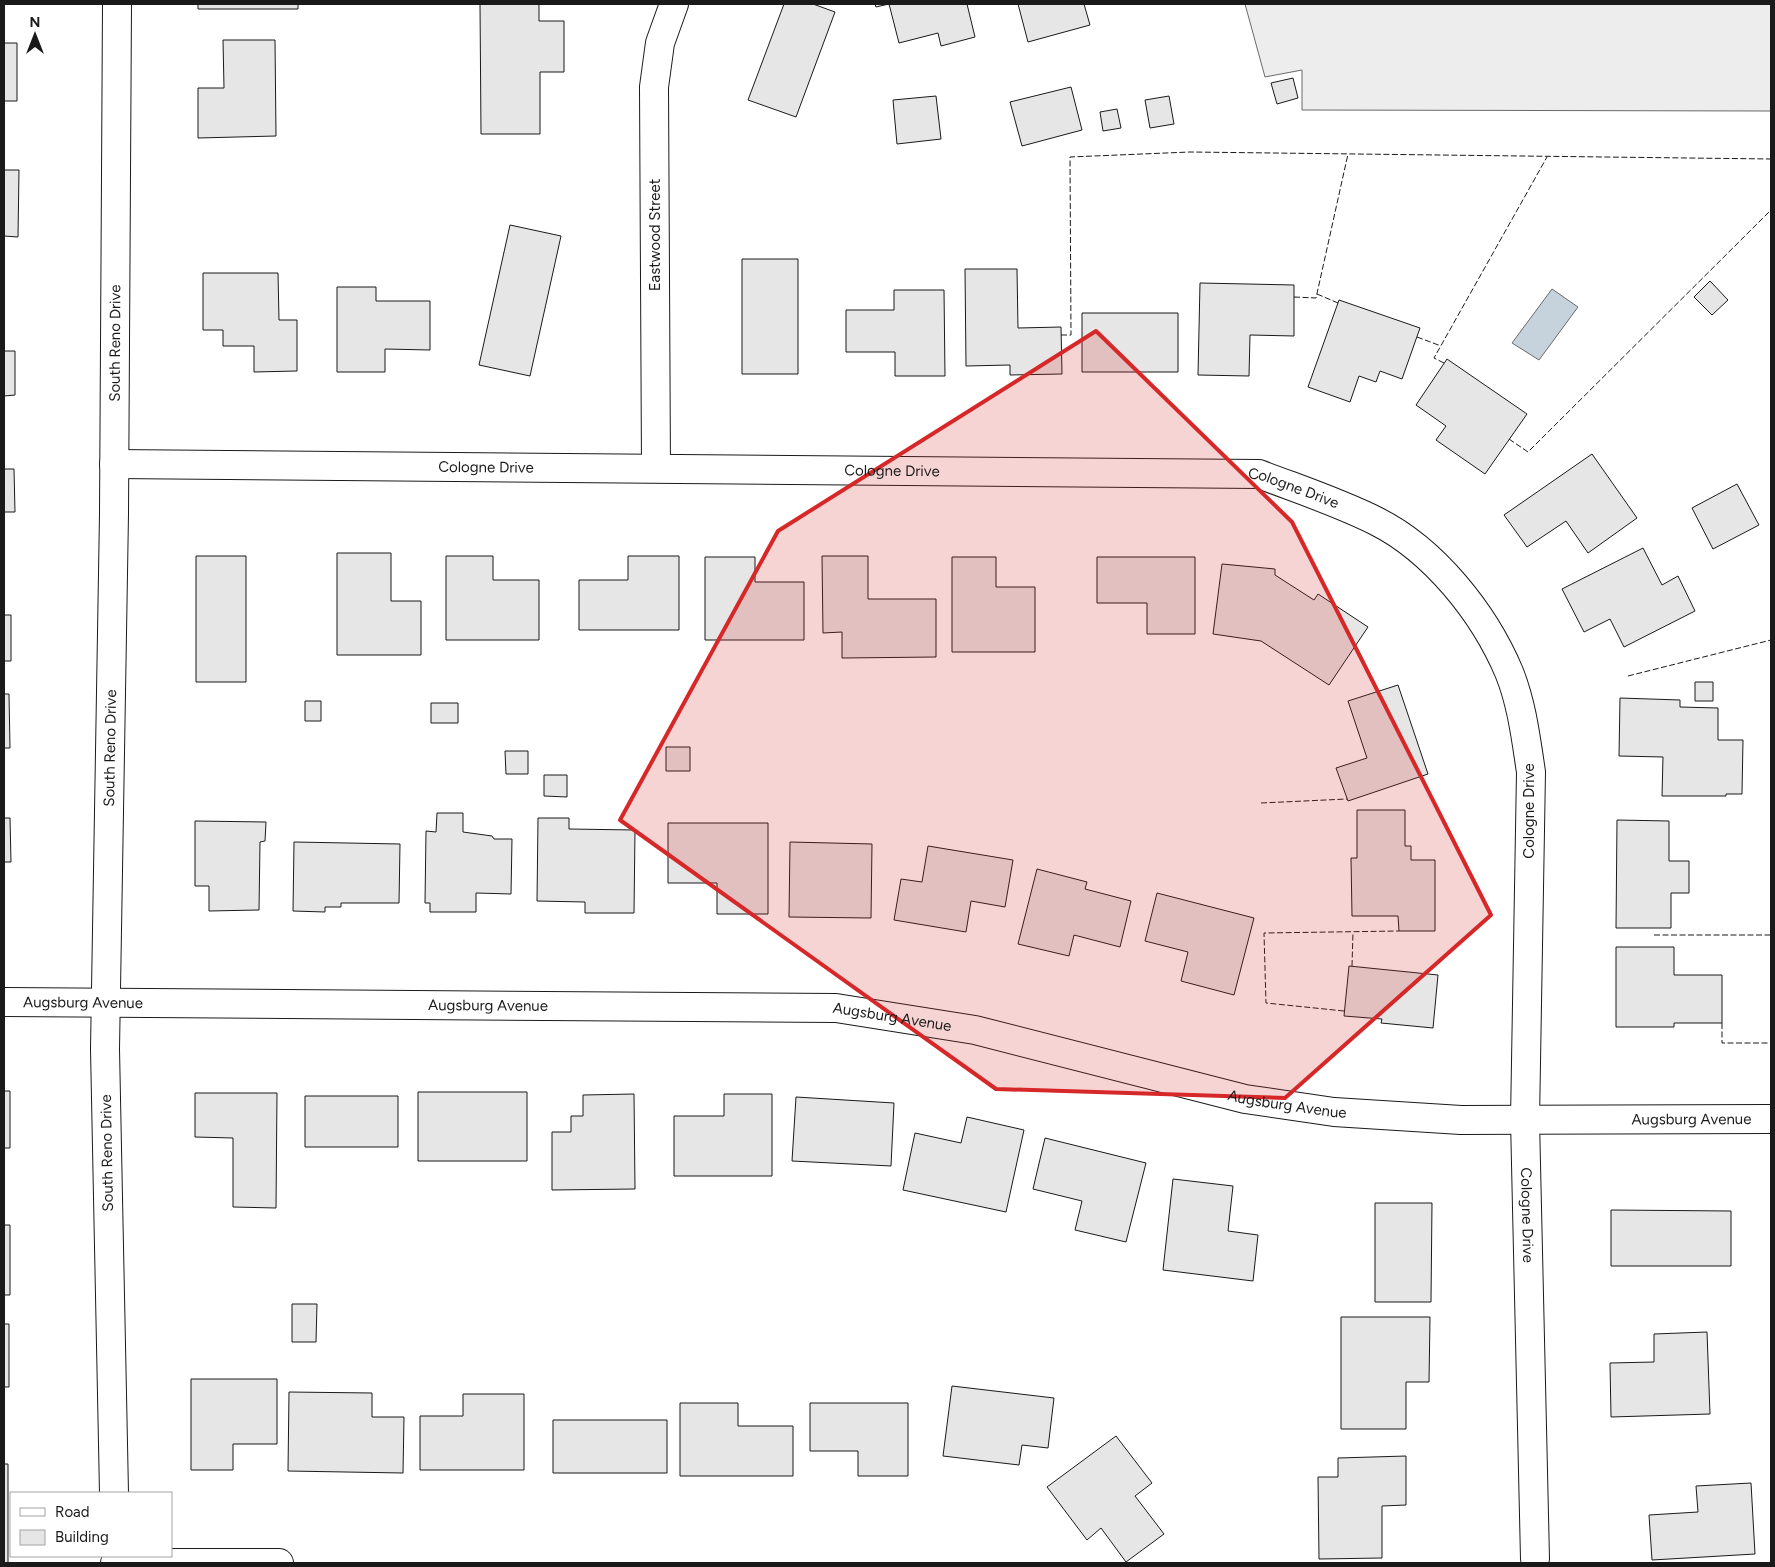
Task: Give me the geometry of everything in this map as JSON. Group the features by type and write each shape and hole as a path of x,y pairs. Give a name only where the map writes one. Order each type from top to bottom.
{"street":[{"name":"South Reno Drive","path":"114,1492 106,1002 114,464 117,4"},
{"name":"Eastwood Street","path":"656,468 654,87 660,43 674,4"},
{"name":"Cologne Drive","path":"114,464 1259,474 1331,500 1378,522 1420,551 1456,586 1486,627 1509,673 1524,722 1531,772 1525,1120 1535,1558"},
{"name":"Augsburg Avenue","path":"4,1002 836,1008 975,1030 1245,1099 1334,1112 1461,1120 1771,1119"},
{"path":"115,1563 279,1563"}],"highlighted area":[{"path":"1096,331 1292,522 1491,915 1285,1098 996,1089 620,820 778,531"}],"shaded area":[{"path":"1245,4 1771,4 1771,111 1302,110 1302,70 1265,77"},
{"path":"1552,289 1578,307 1539,360 1512,343"}],"building":[{"path":"198,4 298,4 298,9 198,9"},
{"path":"480,4 539,4 539,21 564,21 564,72 540,72 540,134 481,134"},
{"path":"784,4 813,4 835,12 796,117 748,100"},
{"path":"875,4 889,4 876,7"},
{"path":"889,4 967,4 975,37 941,46 938,33 899,43"},
{"path":"1018,4 1084,4 1090,25 1028,42"},
{"path":"223,40 275,40 276,136 198,138 198,88 224,88"},
{"path":"4,43 17,43 17,101 4,101"},
{"path":"1293,78 1298,98 1277,104 1271,83"},
{"path":"1071,87 1082,130 1022,146 1010,102"},
{"path":"936,96 941,139 897,144 893,100"},
{"path":"1169,96 1174,124 1150,128 1145,100"},
{"path":"1117,109 1121,128 1103,131 1100,112"},
{"path":"4,170 19,170 18,237 4,236"},
{"path":"510,225 561,236 530,376 479,365"},
{"path":"742,259 798,259 798,374 742,374"},
{"path":"965,269 1017,269 1018,328 1061,327 1062,374 1010,375 1010,365 966,366"},
{"path":"203,273 278,273 279,320 297,320 297,371 254,372 254,346 223,346 223,330 203,330"},
{"path":"1710,281 1728,300 1712,315 1694,297"},
{"path":"1200,283 1294,285 1294,336 1250,335 1249,376 1198,375"},
{"path":"337,287 376,287 376,301 430,301 430,350 385,349 385,372 337,372"},
{"path":"894,290 944,290 945,376 895,376 895,352 846,352 846,310 894,310"},
{"path":"1339,300 1420,328 1402,379 1380,371 1376,382 1359,376 1350,402 1308,387"},
{"path":"1082,313 1178,313 1178,372 1082,372"},
{"path":"4,351 15,351 15,395 4,396"},
{"path":"1447,359 1527,414 1485,474 1436,440 1446,426 1416,405"},
{"path":"1592,454 1637,518 1588,553 1566,521 1527,547 1504,515"},
{"path":"4,469 14,469 15,512 4,512"},
{"path":"1737,484 1759,525 1713,549 1692,508"},
{"path":"1643,548 1662,585 1678,576 1695,611 1624,647 1610,619 1584,632 1562,589"},
{"path":"337,553 391,553 391,601 421,601 421,655 337,655"},
{"path":"196,556 246,556 246,682 196,682"},
{"path":"446,556 493,556 493,580 539,580 539,640 446,640"},
{"path":"628,556 679,556 679,630 579,630 579,580 628,580"},
{"path":"822,556 868,556 868,599 936,599 936,657 842,658 842,632 823,633"},
{"path":"705,557 755,557 755,582 804,582 804,640 705,640"},
{"path":"952,557 996,557 996,587 1035,587 1035,652 952,652"},
{"path":"1097,557 1195,557 1195,634 1147,634 1147,603 1097,603"},
{"path":"1222,564 1275,569 1275,575 1314,600 1318,594 1368,627 1329,685 1261,641 1213,634"},
{"path":"4,615 11,615 11,661 4,661"},
{"path":"1695,682 1713,682 1713,701 1695,701"},
{"path":"1398,685 1428,774 1348,801 1336,768 1367,758 1348,701"},
{"path":"4,694 9,694 10,748 4,748"},
{"path":"1620,698 1680,700 1680,707 1718,708 1718,740 1743,740 1742,794 1726,794 1726,796 1662,796 1663,757 1619,756"},
{"path":"305,701 321,701 321,721 305,721"},
{"path":"431,703 458,703 458,723 431,723"},
{"path":"666,747 690,747 690,771 666,771"},
{"path":"505,751 528,751 528,774 506,774"},
{"path":"544,775 567,775 567,797 544,796"},
{"path":"1357,810 1405,810 1405,846 1411,846 1411,860 1435,860 1435,931 1399,931 1398,916 1352,916 1351,858 1357,858"},
{"path":"437,813 463,813 463,832 492,836 494,839 512,839 511,894 476,893 476,912 430,912 430,903 425,903 426,831 436,832"},
{"path":"4,818 10,818 11,862 4,862"},
{"path":"538,818 569,818 569,829 635,830 634,913 585,913 585,902 537,901"},
{"path":"1617,820 1669,821 1669,861 1689,861 1689,893 1671,893 1671,928 1616,928"},
{"path":"195,821 266,822 265,841 260,842 259,910 209,911 209,886 195,886"},
{"path":"668,823 768,823 768,914 717,914 717,883 668,883"},
{"path":"294,842 400,844 399,903 341,903 341,907 325,907 325,912 293,911"},
{"path":"790,842 872,844 871,918 789,917"},
{"path":"928,846 1013,860 1005,907 971,901 966,932 894,920 901,879 922,882"},
{"path":"1037,869 1087,882 1085,889 1131,901 1120,947 1074,935 1069,956 1018,944"},
{"path":"1157,893 1254,918 1234,995 1181,981 1188,952 1145,941"},
{"path":"1616,947 1674,947 1674,975 1722,975 1722,1023 1674,1023 1674,1027 1616,1027"},
{"path":"1349,966 1438,975 1433,1028 1381,1023 1382,1019 1344,1016"},
{"path":"4,1091 10,1091 10,1148 4,1148"},
{"path":"418,1092 527,1092 527,1161 418,1161"},
{"path":"195,1093 277,1093 276,1208 233,1207 233,1138 195,1137"},
{"path":"634,1094 635,1189 552,1190 552,1132 571,1132 571,1116 583,1116 583,1095"},
{"path":"724,1094 772,1094 772,1176 674,1176 674,1116 724,1116"},
{"path":"305,1096 398,1096 398,1147 305,1147"},
{"path":"796,1097 894,1103 891,1166 792,1161"},
{"path":"967,1117 1024,1130 1006,1212 903,1190 915,1133 961,1143"},
{"path":"1045,1138 1146,1163 1126,1242 1075,1230 1082,1201 1033,1189"},
{"path":"1173,1179 1233,1186 1228,1231 1258,1235 1253,1281 1163,1270"},
{"path":"1375,1203 1432,1203 1431,1302 1375,1302"},
{"path":"1611,1210 1731,1211 1731,1266 1611,1266"},
{"path":"4,1225 10,1225 10,1295 4,1295"},
{"path":"292,1304 317,1304 316,1342 292,1342"},
{"path":"1341,1317 1430,1317 1429,1382 1406,1382 1406,1429 1341,1429"},
{"path":"4,1324 9,1324 9,1387 4,1387"},
{"path":"1707,1332 1710,1414 1611,1417 1610,1363 1654,1362 1654,1334"},
{"path":"191,1379 277,1379 277,1444 233,1444 233,1470 191,1470"},
{"path":"952,1386 1054,1398 1048,1448 1022,1445 1019,1465 943,1456"},
{"path":"289,1392 372,1393 372,1417 404,1417 403,1473 288,1471"},
{"path":"463,1394 524,1394 524,1470 420,1470 420,1416 463,1416"},
{"path":"680,1403 738,1403 738,1426 793,1426 793,1476 680,1476"},
{"path":"810,1403 908,1403 908,1476 858,1476 858,1451 810,1451"},
{"path":"553,1420 667,1420 667,1473 553,1473"},
{"path":"1116,1436 1152,1483 1135,1496 1164,1534 1126,1562 1101,1528 1087,1540 1047,1487"},
{"path":"1406,1456 1406,1505 1382,1506 1382,1558 1319,1559 1318,1477 1338,1477 1338,1458"},
{"path":"4,1464 8,1464 8,1563 4,1563"},
{"path":"1751,1483 1755,1554 1652,1560 1649,1515 1698,1512 1696,1486"}],"fence":[{"path":"1061,335 1071,335 1070,157 1190,152 1771,159"},
{"path":"1294,297 1316,298 1348,154"},
{"path":"1444,363 1434,358 1547,157"},
{"path":"1509,439 1528,452 1771,210"},
{"path":"1317,294 1338,303"},
{"path":"1417,337 1441,346"},
{"path":"1628,676 1771,640"},
{"path":"1261,803 1347,799"},
{"path":"1344,1011 1266,1003 1264,933 1399,931"},
{"path":"1352,966 1353,932"},
{"path":"1654,935 1771,935"},
{"path":"1722,1023 1722,1043 1771,1043"}]}
